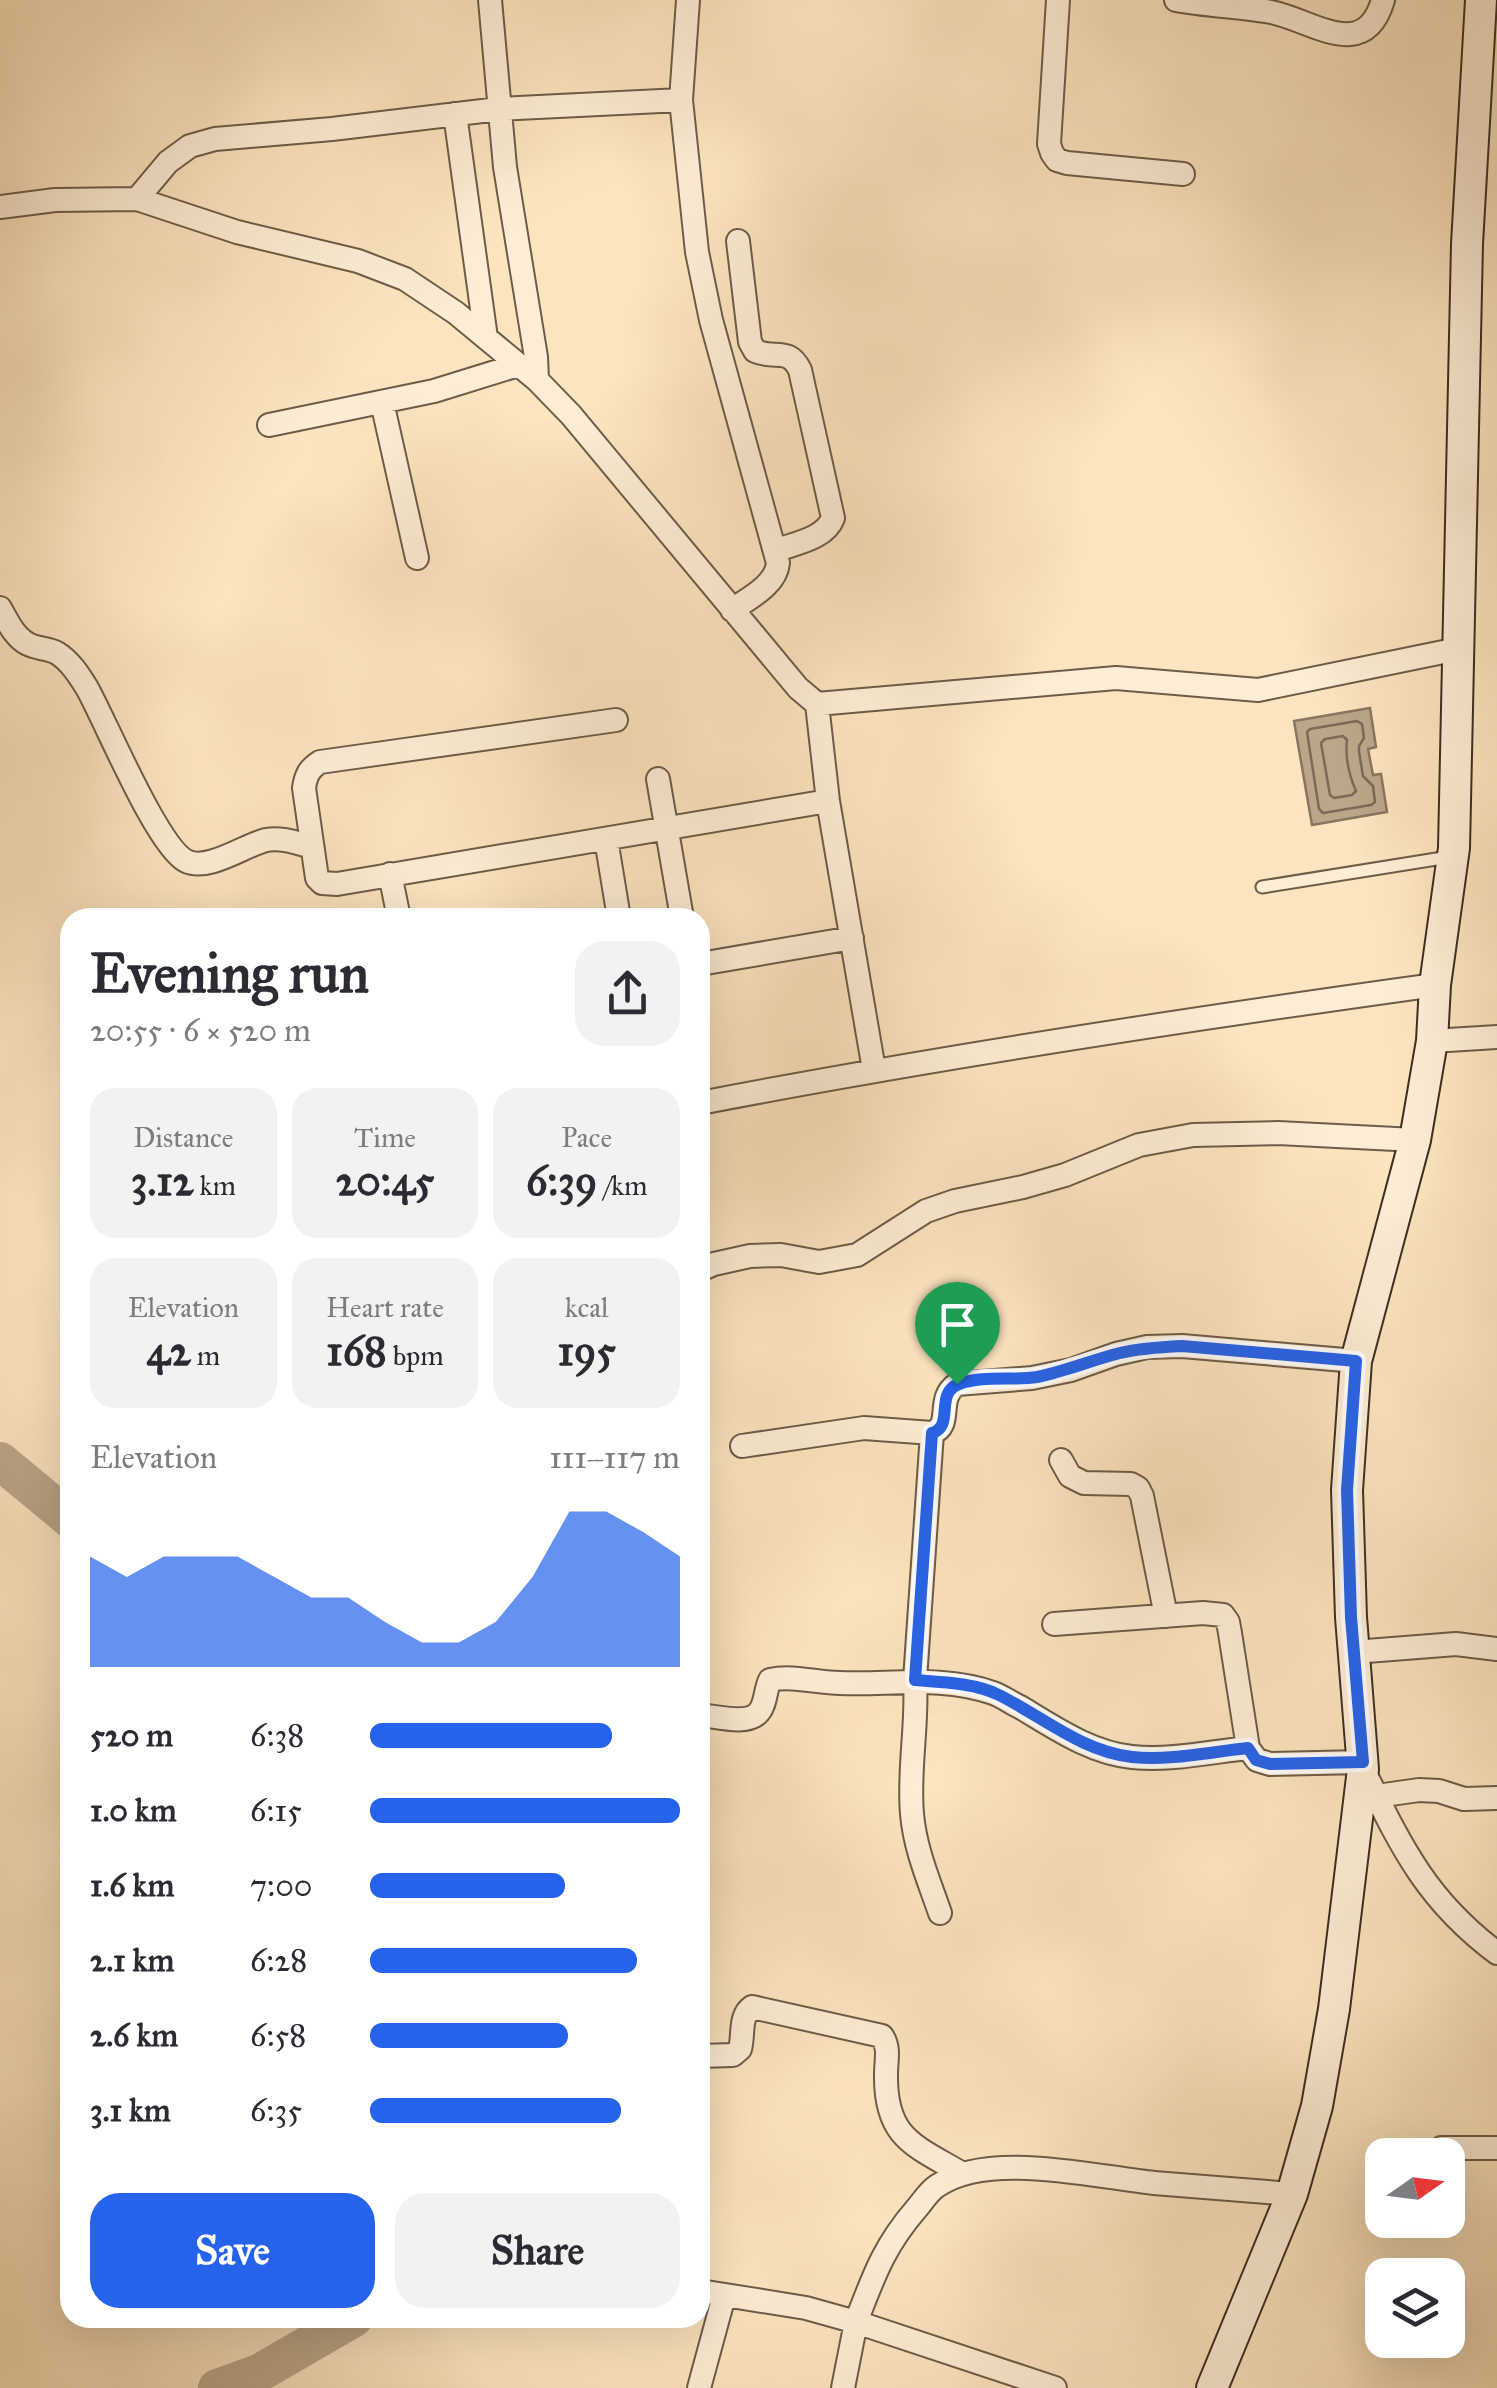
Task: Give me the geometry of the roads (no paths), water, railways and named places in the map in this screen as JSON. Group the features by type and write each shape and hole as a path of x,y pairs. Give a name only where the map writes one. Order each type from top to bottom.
{"street":[{"path":"490,0 505,167 537,380"},
{"path":"688,0 682,100 690,199 711,320 778,563 771,581 732,610"},
{"path":"1058,0 1050,124 1052,152 1057,160 1183,174"},
{"path":"1176,0 1270,12 1324,32 1345,35 1364,31 1378,16 1383,0"},
{"path":"1212,2388 1292,2194 1316,2106 1368,1776 1354,1652 1347,1490 1356,1361 1415,1140 1432,1041 1435,985 1453,857 1467,244 1486,6"},
{"path":"137,198 168,162 190,146 215,138 332,129 499,108 682,100"},
{"path":"455,114 486,338"},
{"path":"0,207 55,200 137,198 236,232 358,261 404,279 456,313 537,380 571,415 798,688 817,704 828,801 874,1070"},
{"path":"738,241 750,342 755,351 764,355 794,358 800,370 832,518 828,529 820,534 775,551"},
{"path":"269,425 434,391 518,364"},
{"path":"382,402 417,558"},
{"path":"0,608 25,643 56,652 73,668 140,794 172,848 184,860 196,864 268,840 312,847"},
{"path":"817,704 1116,678 1258,690 1458,649"},
{"path":"616,720 320,762 306,776 304,788 317,878 322,883 337,884 828,801"},
{"path":"658,779 680,908"},
{"path":"606,839 617,908"},
{"path":"390,874 397,908"},
{"path":"710,962 852,938"},
{"path":"710,1101 874,1070 1435,985"},
{"path":"1432,1041 1497,1037"},
{"path":"710,1266 750,1256 781,1255 818,1262 857,1255 926,1210 1064,1176 1138,1144 1193,1136 1278,1133 1415,1140"},
{"path":"742,1446 864,1428 932,1433 940,1431 944,1399 957,1384 1032,1378 1147,1348 1182,1346 1356,1361"},
{"path":"932,1433 915,1680 912,1820 940,1913"},
{"path":"1061,1460 1070,1476 1084,1483 1131,1484 1138,1488 1166,1616"},
{"path":"1054,1624 1222,1615 1228,1622 1248,1748 1256,1760 1368,1776 1464,1798 1497,1798"},
{"path":"1354,1652 1456,1644 1497,1649"},
{"path":"710,1716 743,1719 755,1716 761,1710 770,1680 781,1678 840,1683 915,1680 995,1693 1072,1738 1130,1757 1248,1748"},
{"path":"1368,1776 1396,1837 1419,1875 1445,1909 1497,1953"},
{"path":"710,2056 733,2055 740,2050 743,2019 752,2008 882,2036 888,2050 886,2086 899,2132 910,2143 961,2172"},
{"path":"1465,2148 1497,2148"},
{"path":"843,2388 856,2322 879,2263 896,2232 935,2187 961,2172 1006,2167 1292,2194"},
{"path":"710,2293 806,2308 1055,2388"},
{"path":"699,2388 724,2296"}],"lane":[{"path":"1262,887 1453,857"}],"water":[{"path":"1370,708 1376,747 1368,749 1373,775 1381,774 1387,812 1312,825 1294,721"}],"waterway":[{"path":"0,1461 60,1511"},
{"path":"217,2388 261,2372 337,2328"}]}
